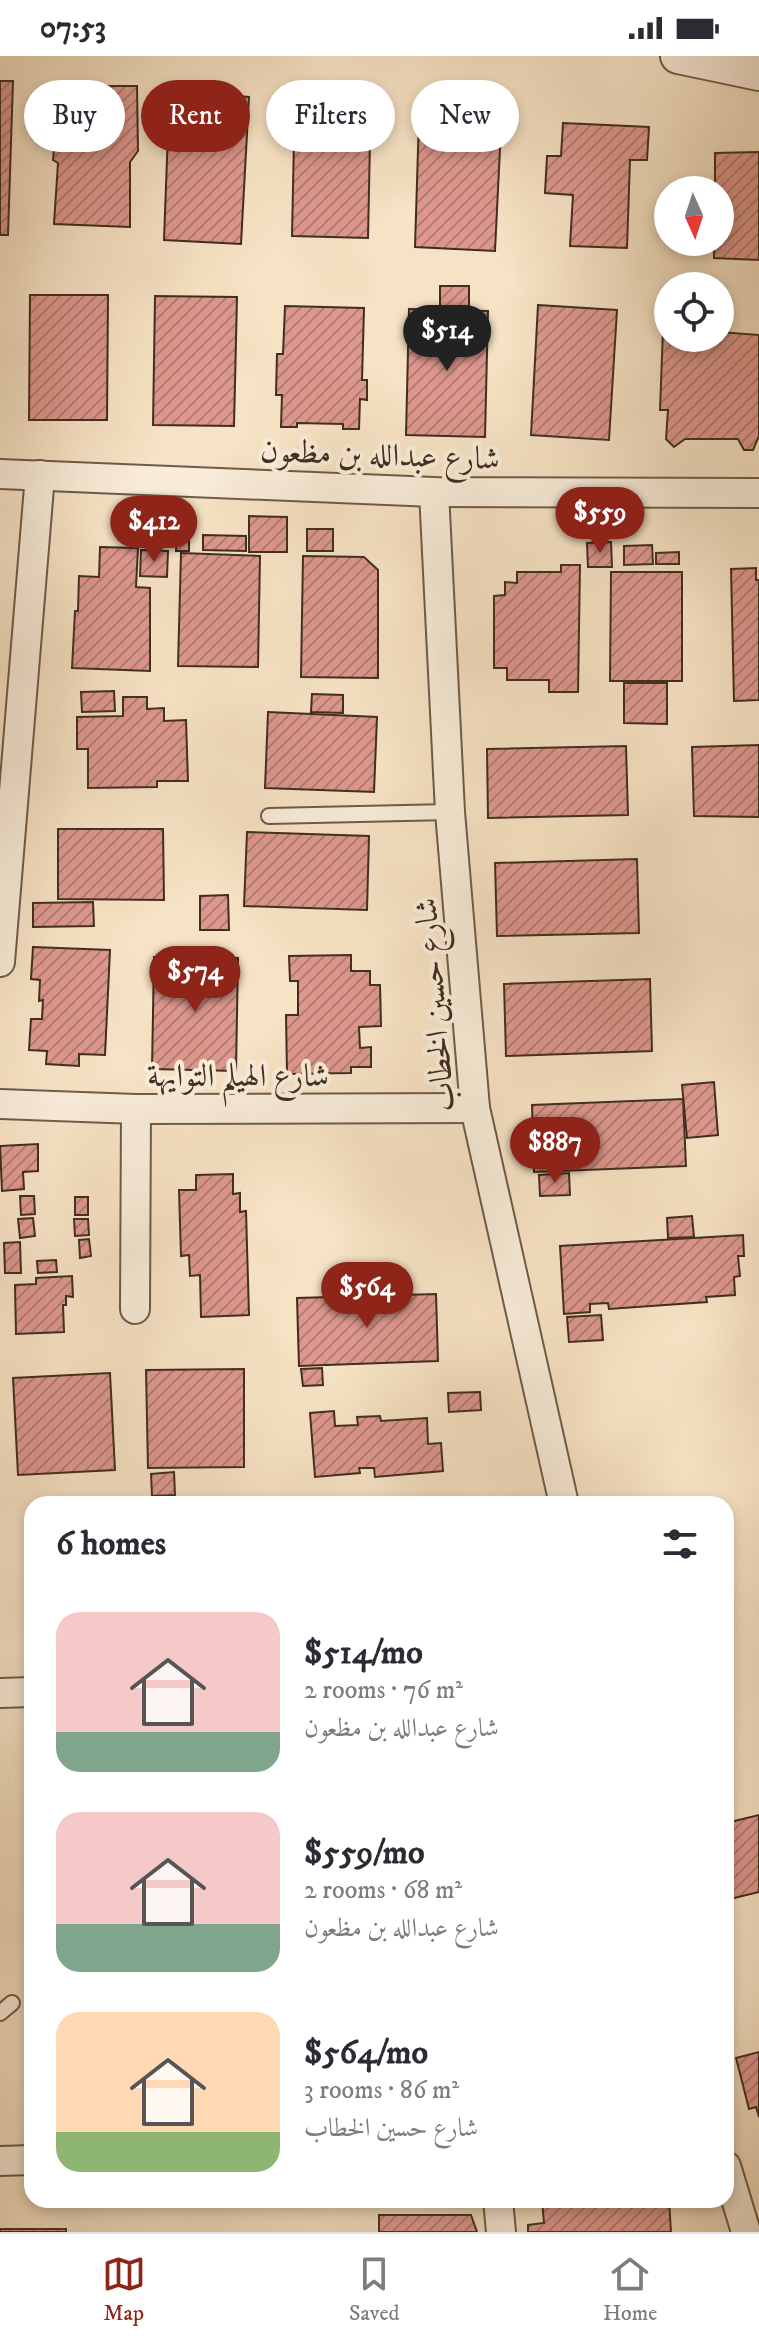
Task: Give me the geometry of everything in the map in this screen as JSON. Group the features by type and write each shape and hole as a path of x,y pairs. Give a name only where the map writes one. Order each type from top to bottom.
{"street":[{"path":"678,56 759,73"},
{"name":"شارع عبدالله بن مظعون","path":"0,474 434,492 759,493"},
{"path":"0,962 40,475"},
{"name":"شارع حسين الخطاب","path":"434,492 450,812 475,1108 562,1496"},
{"name":"شارع الهيلم التوايهة","path":"0,1104 136,1109 475,1108"},
{"path":"135,1309 136,1109"},
{"path":"0,1693 24,1692"},
{"path":"0,2161 24,2160"},
{"path":"734,2192 746,2232"},
{"path":"499,2208 501,2232"}],"lane":[{"path":"269,816 450,812"}],"building":[{"path":"0,81 13,81 8,235 0,235"},
{"path":"125,86 137,86 138,151 130,162 130,227 54,224 58,163 53,160 54,152 125,152"},
{"path":"563,123 649,127 647,160 630,160 627,248 570,246 573,195 545,193 547,156 561,156"},
{"path":"167,152 246,152 241,244 164,240"},
{"path":"294,152 370,152 368,238 292,236"},
{"path":"418,152 500,152 495,251 415,247"},
{"path":"759,152 759,260 714,258 734,256 734,176 715,176 715,153"},
{"path":"440,286 469,286 469,306 440,306"},
{"path":"30,295 108,295 107,420 29,420"},
{"path":"155,296 237,297 234,426 153,425"},
{"path":"538,305 617,310 609,440 531,435"},
{"path":"285,306 364,308 362,380 367,380 367,400 360,399 359,429 343,429 343,424 297,423 297,427 281,427 282,395 276,395 277,354 283,354"},
{"path":"409,309 488,311 485,437 406,435"},
{"path":"734,333 759,335 759,436 753,450 744,450 738,439 685,439 674,447 666,439 668,410 660,410 662,352 734,352"},
{"path":"249,516 287,517 287,552 249,552"},
{"path":"307,529 333,529 333,551 307,551"},
{"path":"177,531 189,531 189,551 176,551"},
{"path":"203,535 246,536 246,551 203,550"},
{"path":"611,542 612,567 588,567 587,543"},
{"path":"652,545 653,564 624,565 624,546"},
{"path":"100,547 138,548 136,587 150,588 150,671 72,668 79,576 99,577"},
{"path":"141,550 168,551 167,577 140,576"},
{"path":"679,552 679,564 656,564 656,553"},
{"path":"181,553 260,556 258,667 178,666"},
{"path":"303,556 364,557 378,570 378,678 301,677"},
{"path":"561,565 580,565 578,692 549,692 549,680 507,680 507,668 494,668 494,596 505,595 505,582 517,583 517,572 561,572"},
{"path":"756,568 756,580 759,580 759,700 734,701 731,569"},
{"path":"611,572 682,572 682,681 610,681"},
{"path":"624,683 667,683 667,724 624,723"},
{"path":"114,691 115,711 82,712 81,692"},
{"path":"312,694 343,695 343,713 311,712"},
{"path":"123,697 147,697 147,709 164,708 164,721 186,720 188,781 157,781 157,787 88,788 88,749 77,749 77,717 123,716"},
{"path":"268,712 377,717 374,792 265,788"},
{"path":"759,745 759,817 694,816 692,747"},
{"path":"626,746 628,815 488,818 487,749"},
{"path":"58,829 163,829 164,900 58,899"},
{"path":"247,832 369,836 367,910 244,906"},
{"path":"637,859 639,933 497,936 495,863"},
{"path":"228,895 229,930 200,930 200,896"},
{"path":"93,902 94,926 33,927 33,903"},
{"path":"33,947 110,950 105,1055 79,1054 79,1066 46,1064 47,1051 29,1050 31,1019 42,1019 43,1000 39,1001 40,980 31,979"},
{"path":"351,955 351,971 370,971 370,985 380,985 381,1026 359,1027 360,1048 371,1047 371,1067 351,1067 351,1073 287,1074 286,1015 298,1015 298,981 290,981 289,956"},
{"path":"154,957 238,958 236,1071 152,1069"},
{"path":"650,979 652,1051 506,1056 504,984"},
{"path":"714,1082 718,1135 687,1138 682,1085"},
{"path":"683,1099 686,1166 534,1172 532,1105"},
{"path":"38,1144 38,1171 23,1172 24,1189 2,1191 0,1146"},
{"path":"569,1173 570,1195 540,1196 539,1175"},
{"path":"233,1174 233,1194 240,1193 240,1212 246,1211 249,1315 201,1317 200,1275 190,1276 189,1255 181,1256 179,1190 196,1190 196,1175"},
{"path":"20,1196 34,1196 35,1214 21,1215"},
{"path":"75,1197 88,1197 88,1215 75,1215"},
{"path":"692,1216 694,1237 668,1238 667,1218"},
{"path":"33,1218 35,1236 20,1238 18,1219"},
{"path":"74,1219 88,1219 89,1235 75,1236"},
{"path":"743,1235 744,1256 738,1256 740,1276 734,1277 735,1295 706,1297 707,1302 609,1309 608,1303 590,1304 590,1312 564,1314 560,1246"},
{"path":"89,1239 91,1256 80,1258 79,1240"},
{"path":"20,1242 21,1273 5,1273 4,1243"},
{"path":"56,1260 57,1272 38,1273 37,1261"},
{"path":"72,1276 73,1297 66,1296 66,1305 63,1305 64,1332 16,1334 15,1285 36,1284 36,1278"},
{"path":"378,1276 379,1294 354,1294 354,1277"},
{"path":"409,1277 410,1293 389,1294 389,1278"},
{"path":"436,1294 438,1361 299,1366 297,1298"},
{"path":"601,1315 603,1340 569,1342 567,1317"},
{"path":"322,1368 323,1385 303,1386 301,1369"},
{"path":"244,1369 244,1467 148,1468 146,1370"},
{"path":"110,1373 115,1470 18,1475 13,1378"},
{"path":"480,1392 481,1410 449,1412 448,1393"},
{"path":"334,1411 335,1426 358,1425 357,1417 380,1416 381,1421 427,1418 428,1444 441,1443 443,1471 375,1477 374,1468 359,1468 360,1473 315,1477 310,1413"},
{"path":"174,1472 175,1495 152,1496 151,1474"},
{"path":"759,1815 759,1892 734,1898 734,1821"},
{"path":"759,2052 759,2117 756,2107 749,2109 736,2058"},
{"path":"543,2208 670,2208 671,2232 528,2232 528,2225 544,2223"},
{"path":"379,2215 471,2215 477,2232 379,2232"},
{"path":"0,2229 66,2229 66,2232 0,2232"}]}
